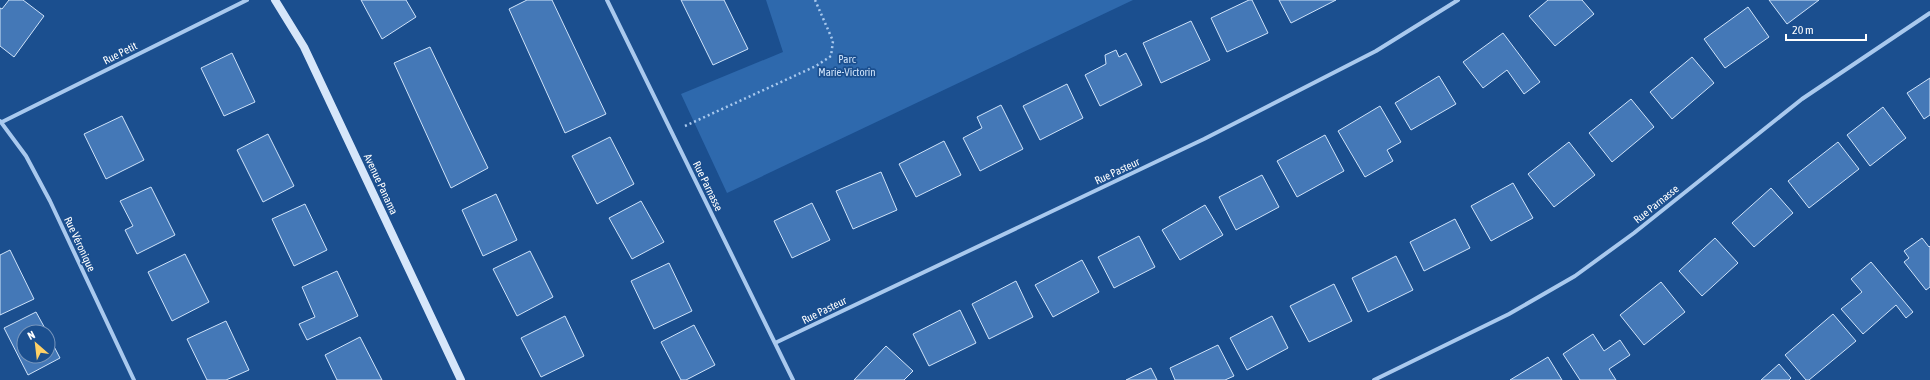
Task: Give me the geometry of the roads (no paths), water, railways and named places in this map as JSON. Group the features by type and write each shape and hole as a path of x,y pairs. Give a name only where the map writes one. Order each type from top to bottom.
{"street":[{"name":"Rue Petit","path":"1,122 247,0"},
{"name":"Avenue Panama","path":"275,0 304,47 461,380"},
{"name":"Rue Parnasse","path":"607,0 793,380"},
{"name":"Rue Pasteur","path":"775,343 1204,139 1376,51 1458,0"},
{"name":"Rue Parnasse","path":"1374,380 1509,314 1575,276 1634,233 1802,98 1930,13"},
{"name":"Rue Véronique","path":"1,122 26,156 50,201 134,380"}],"park label":[{"name":"Parc Marie-Victorin","path":"847,65"}]}
